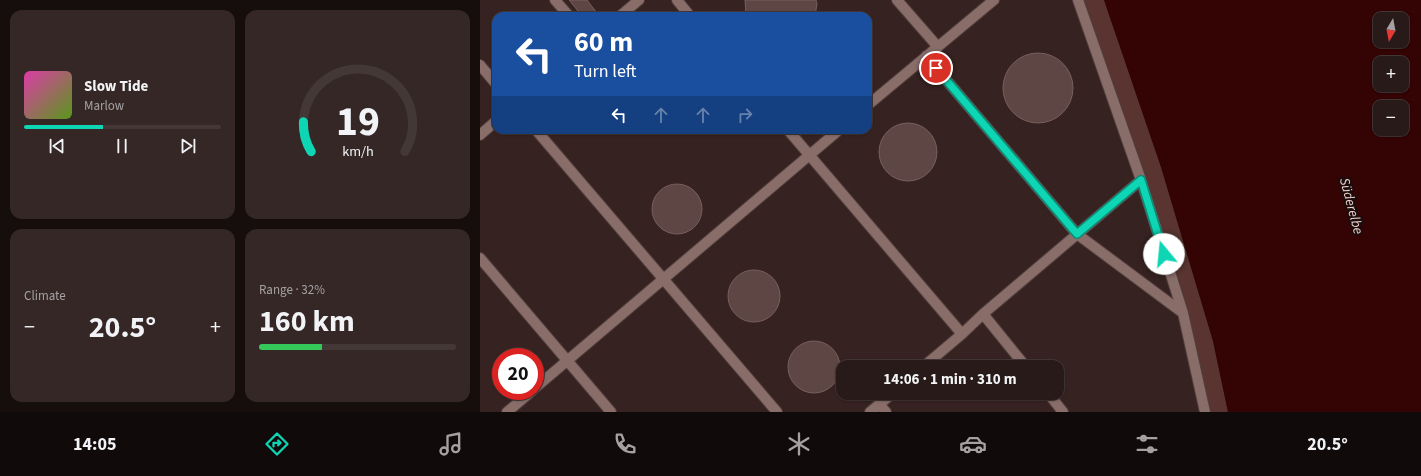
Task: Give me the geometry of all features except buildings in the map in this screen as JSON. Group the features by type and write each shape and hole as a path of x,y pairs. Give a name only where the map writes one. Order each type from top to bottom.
{"lane":[{"path":"556,0 566,12"},
{"path":"625,12 639,0"},
{"path":"677,0 687,12"},
{"path":"897,0 938,47"},
{"path":"872,102 994,0"},
{"path":"1078,0 1141,180 1183,314 1205,412"},
{"path":"926,56 1077,234 1183,314"},
{"path":"480,65 492,79"},
{"path":"480,135 492,124"},
{"path":"539,134 777,412"},
{"path":"791,134 962,334"},
{"path":"544,381 834,134"},
{"path":"931,360 983,314 1141,180"},
{"path":"480,258 611,412"},
{"path":"983,314 1020,360"},
{"path":"507,412 521,400"},
{"path":"1054,400 1064,412"},
{"path":"870,412 883,408"}],"shaded area":[{"path":"1081,0 1104,0 1161,167 1213,341 1228,412 1209,412"}],"water":[{"name":"Süderelbe","path":"1104,0 1421,0 1421,412 1228,412 1213,341 1161,167"}],"route":[{"path":"936,68 1077,234 1141,180 1164,254"}]}
